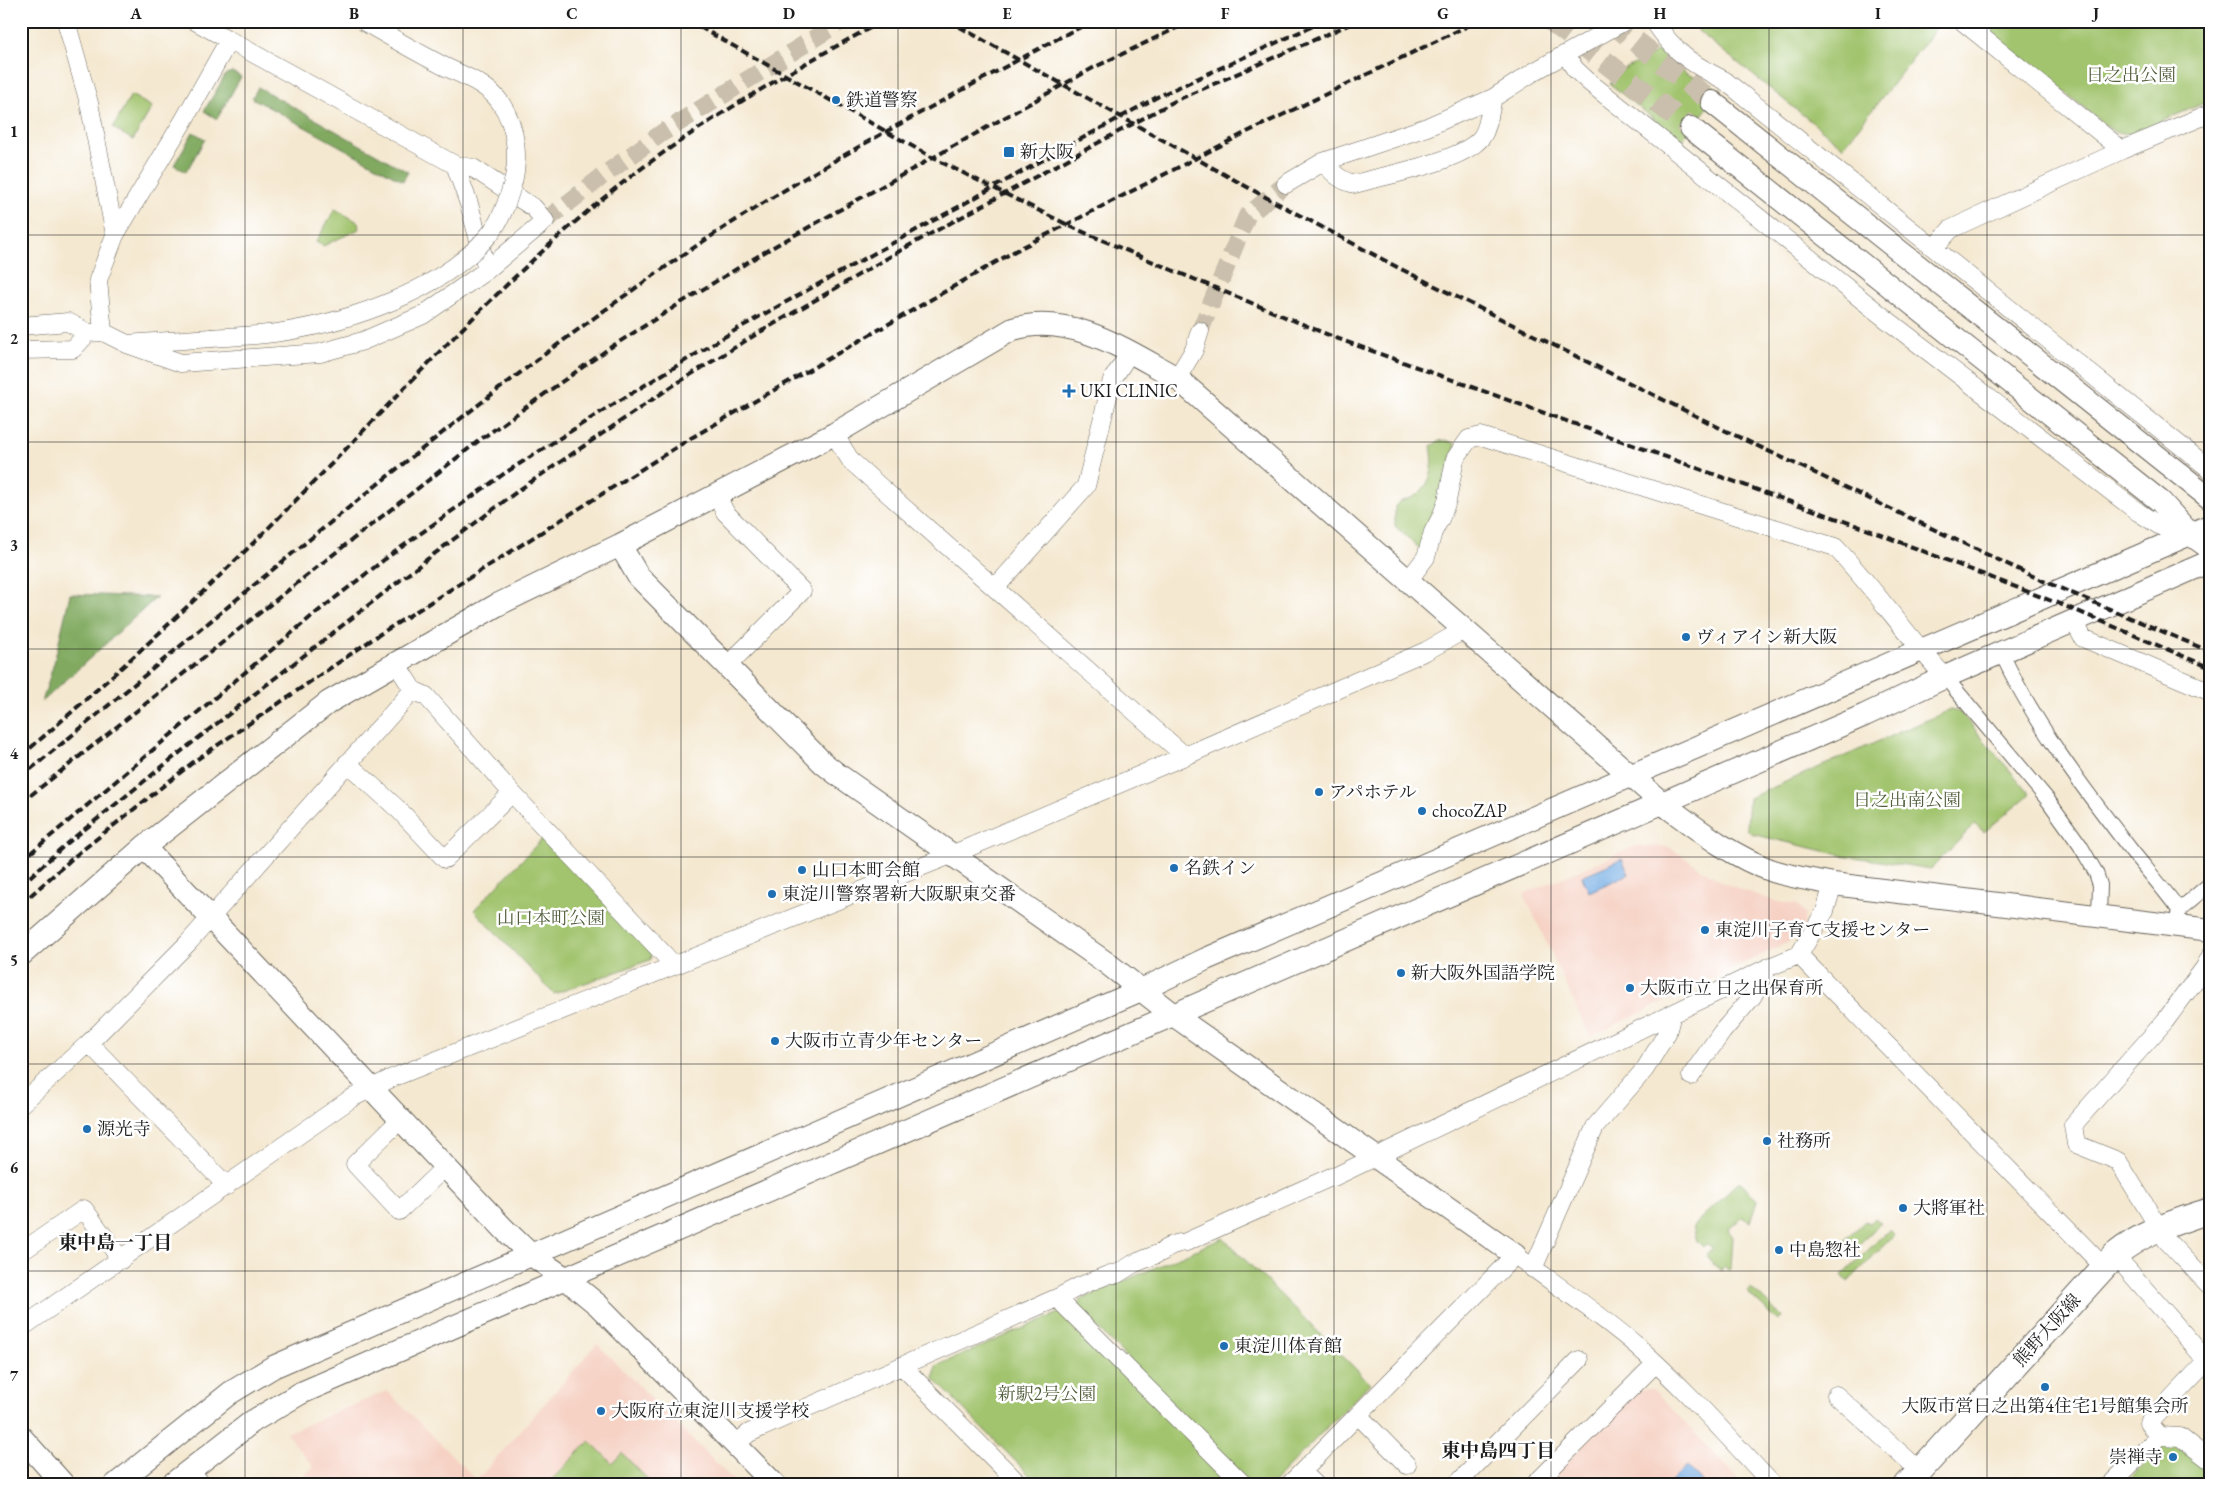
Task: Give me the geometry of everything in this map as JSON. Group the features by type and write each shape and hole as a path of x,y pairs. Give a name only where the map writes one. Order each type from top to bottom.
{"main road":[{"name":"熊野大阪線","path":"1914,1480 2109,1260 2134,1240 2157,1228 2211,1210"}],"street":[{"path":"66,21 89,103 115,235"},
{"path":"21,326 68,322 181,363 320,353 363,341 423,315 487,270 545,221 534,208 473,168 455,165 195,21"},
{"path":"127,344 280,333 321,325 360,313 408,294 438,278 469,257 490,235 504,210 516,175 515,138 500,102 482,85 436,62 363,21"},
{"path":"1286,184 1323,162 1427,127 1493,98 1535,71 1624,21"},
{"path":"1654,21 1673,48 1693,65 1724,80 2211,470"},
{"path":"1962,21 2122,150"},
{"path":"96,332 98,280 115,235 184,120 229,40"},
{"path":"1566,55 1575,69 1589,82 1917,343 2138,512 2160,526 2190,534"},
{"path":"1323,162 1336,177 1344,182 1355,184 1453,157 1473,145 1483,135 1493,98"},
{"path":"1712,102 2211,499"},
{"path":"1934,248 1951,229 2122,150 2211,113"},
{"path":"1691,128 2161,502 2190,534 2211,549"},
{"path":"455,165 469,204 487,270"},
{"path":"21,955 144,847 329,702 497,605 620,545 834,434 1013,329 1028,324 1043,323 1084,332 1130,352 1177,378 1629,775 1662,803 1714,841 1739,856 1780,873 1833,884 2099,917 2178,918 2211,930"},
{"path":"1177,378 1194,350 1200,331"},
{"path":"21,350 73,349 96,332"},
{"path":"996,587 1086,486 1112,380 1130,352"},
{"path":"834,434 851,461 996,587 1185,756"},
{"path":"1408,581 1423,563 1433,532 1442,517 1451,486 1455,460 1469,439 1482,436 1835,546 1862,576 1921,651 1945,677 2046,799 2080,845 2096,872 2100,885 2099,917"},
{"path":"717,495 725,512 802,591 727,666"},
{"path":"115,1485 230,1393 274,1367 530,1254 1141,990 1629,775 2211,525"},
{"path":"620,545 638,576 824,763 951,855 1108,964 1172,1014 1376,1156 1608,1322 1656,1363 1773,1485"},
{"path":"170,1485 196,1477 253,1421 301,1393 1662,803 2211,561"},
{"path":"2074,621 2083,638 2211,692"},
{"path":"21,1328 352,1098 392,1078 951,855 1426,651 1464,630"},
{"path":"2002,654 2012,676 2046,735 2132,851 2178,918"},
{"path":"396,663 413,690 426,696 512,793 674,965"},
{"path":"21,1104 89,1043 211,918 413,690"},
{"path":"348,763 400,811 445,859 512,793"},
{"path":"144,847 370,1089 530,1254 565,1278 598,1305 775,1485"},
{"path":"2178,918 2211,883"},
{"path":"735,1445 749,1433 1060,1297 1080,1286 1123,1271 1132,1264 1162,1252 1165,1248 1186,1242 1334,1177 1768,967 1799,955 1825,911 1833,884"},
{"path":"1799,955 2109,1260 2208,1361 2148,1423 2159,1436 2180,1437 2211,1461"},
{"path":"2211,955 2205,967 2165,1021 2073,1125 2076,1144 2118,1162 2157,1228 2176,1253 2211,1287"},
{"path":"1691,1076 1722,1032 1752,997 1768,967"},
{"path":"1533,1269 1595,1127 1645,1068 1667,1033 1672,1014"},
{"path":"89,1043 227,1186"},
{"path":"400,1120 355,1164 399,1210 445,1167"},
{"path":"21,1252 84,1209 121,1260"},
{"path":"1289,1485 1515,1255"},
{"path":"1060,1297 1064,1305 1244,1485"},
{"path":"1456,1485 1579,1360"},
{"path":"1534,1485 1656,1363"},
{"path":"902,1366 1020,1485"},
{"path":"1836,1395 1914,1480"},
{"path":"1358,1415 1407,1465"},
{"path":"2110,1485 2159,1436"},
{"path":"21,1437 64,1485"},
{"path":"1302,1472 1316,1485"}],"shaded area":[{"name":"大阪市立 日之出保育所","path":"1636,846 1669,847 1723,883 1778,902 1798,905 1805,915 1803,926 1795,939 1590,1037 1524,894"},
{"name":"大阪府立東淀川支援学校","path":"597,1344 738,1485 292,1485 314,1467 286,1433 387,1391 477,1480"},
{"path":"1639,1389 1653,1389 1744,1485 1544,1485"}],"green space":[{"path":"1699,21 1942,21 1843,147 1698,31"},
{"name":"日之出公園","path":"1976,21 2211,21 2211,100 2132,134 2114,132"},
{"path":"1658,51 1687,74 1722,90 1681,141 1610,84 1620,72"},
{"path":"232,72 241,77 217,119 204,111 226,74"},
{"path":"258,87 408,172 403,181 252,98"},
{"path":"131,95 152,107 133,140 113,128"},
{"path":"193,132 205,139 186,172 174,165"},
{"path":"335,209 358,222 359,229 323,246 316,242"},
{"path":"1446,440 1456,444 1421,550 1395,526 1395,506 1401,501 1413,497 1424,487 1431,475 1433,461 1431,446 1439,441"},
{"path":"70,594 157,597 42,702 54,663"},
{"name":"日之出南公園","path":"1950,710 1960,712 2030,794 1984,832 1975,824 1931,869 1841,855 1752,834 1747,829 1749,798"},
{"name":"山口本町公園","path":"544,837 652,950 650,960 554,994 474,910"},
{"path":"1738,1183 1742,1183 1757,1200 1750,1222 1742,1217 1728,1230 1733,1237 1731,1269 1729,1270 1724,1267 1721,1271 1706,1257 1713,1249 1705,1244 1703,1247 1697,1241 1693,1226"},
{"path":"1875,1218 1881,1223 1855,1248 1841,1247 1840,1245 1865,1221 1870,1223"},
{"path":"1889,1230 1894,1235 1848,1282 1842,1275"},
{"name":"東淀川体育館","path":"1223,1238 1370,1383 1271,1485 1252,1485 1078,1308 1080,1300"},
{"path":"1751,1288 1782,1317 1778,1321 1747,1292"},
{"name":"新駅2号公園","path":"1063,1311 1234,1485 1039,1485 934,1379 936,1366"},
{"path":"590,1441 612,1463 622,1453 653,1485 546,1485"},
{"name":"崇禅寺","path":"2176,1441 2211,1469 2211,1485 2123,1485 2164,1444"}],"water":[{"path":"1622,859 1629,874 1589,892 1582,876"},
{"path":"1687,1466 1705,1485 1667,1485"}],"tunnel":[{"path":"545,221 662,133 842,21"},
{"path":"1552,21 1691,128"},
{"path":"1610,21 1712,102"},
{"path":"1200,331 1247,216 1286,184"}],"railway":[{"path":"689,21 937,160 1074,228 1172,270 1336,338 1866,529 2075,610 2211,668"},
{"path":"21,756 129,661 199,596 301,495 473,318 581,217 651,162 726,111 883,21"},
{"path":"949,21 1258,193 1397,267 1726,431 2041,580 2211,652"},
{"path":"21,777 429,443 597,316 683,255 825,166 1070,32 1094,21"},
{"path":"21,803 481,439 611,347 768,250 1093,68 1191,21"},
{"path":"21,861 312,616 385,559 505,473 739,328 1159,96 1324,21"},
{"path":"21,885 65,845 183,750 430,557 519,490 674,385 755,335 910,245 1175,101 1357,21"},
{"path":"21,904 75,856 196,760 380,634 691,438 1015,251 1247,132 1478,21"}],"place":[{"name":"鉄道警察","path":"836,100"},
{"name":"新大阪","path":"1009,152"},
{"name":"UKI CLINIC","path":"1069,391"},
{"name":"ヴィアイン新大阪","path":"1686,637"},
{"name":"アパホテル","path":"1319,792"},
{"name":"chocoZAP","path":"1422,811"},
{"name":"名鉄イン","path":"1174,868"},
{"name":"山口本町会館","path":"802,870"},
{"name":"東淀川警察署新大阪駅東交番","path":"772,894"},
{"name":"東淀川子育て支援センター","path":"1705,930"},
{"name":"新大阪外国語学院","path":"1401,973"},
{"name":"大阪市立 日之出保育所","path":"1630,988"},
{"name":"大阪市立青少年センター","path":"775,1041"},
{"name":"源光寺","path":"87,1129"},
{"name":"社務所","path":"1767,1141"},
{"name":"大將軍社","path":"1903,1208"},
{"name":"中島惣社","path":"1779,1250"},
{"name":"東淀川体育館","path":"1224,1346"},
{"name":"大阪市営日之出第4住宅1号館集会所","path":"2045,1387"},
{"name":"大阪府立東淀川支援学校","path":"601,1411"},
{"name":"崇禅寺","path":"2173,1457"}],"district":[{"name":"東中島一丁目","path":"115,1242"},
{"name":"東中島四丁目","path":"1498,1450"}]}
